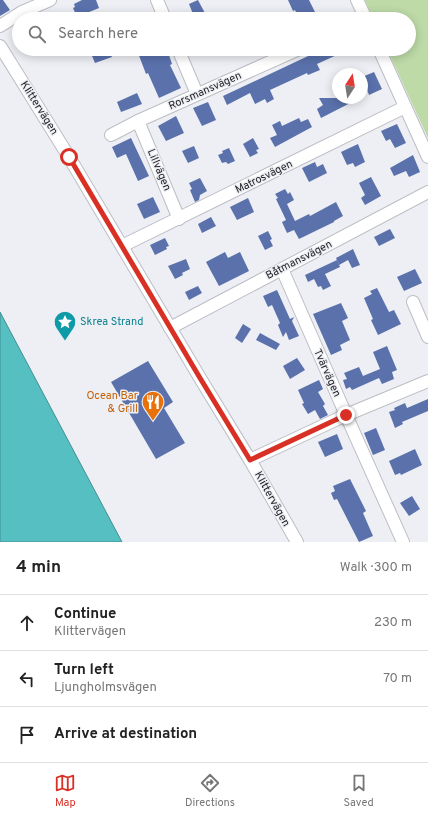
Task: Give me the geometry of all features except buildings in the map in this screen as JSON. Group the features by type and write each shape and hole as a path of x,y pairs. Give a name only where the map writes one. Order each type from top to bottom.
{"street":[{"path":"22,12 50,0"},
{"path":"157,0 162,12"},
{"path":"357,0 362,12"},
{"path":"0,26 12,18"},
{"name":"Klittervägen","path":"0,46 69,157 250,460 297,542"},
{"path":"181,56 197,94"},
{"name":"Rorsmansvägen","path":"111,135 138,121 283,56"},
{"path":"382,56 428,157"},
{"name":"Matrosvägen","path":"122,246 405,107"},
{"name":"Lillvägen","path":"138,121 179,219"},
{"name":"Båtmansvägen","path":"170,328 428,192"},
{"name":"Tvärvägen","path":"282,269 403,542"},
{"path":"413,302 428,337"},
{"path":"250,460 346,415 428,381"}],"green space":[{"path":"365,0 428,0 428,138 390,56 416,56 416,12 370,12"}],"water":[{"path":"0,312 122,542 0,542"}],"place":[{"name":"Skrea Strand","path":"65,342"},
{"name":"Ocean Bar & Grill","path":"153,422"}],"route":[{"path":"69,157 250,460 346,415"}]}
